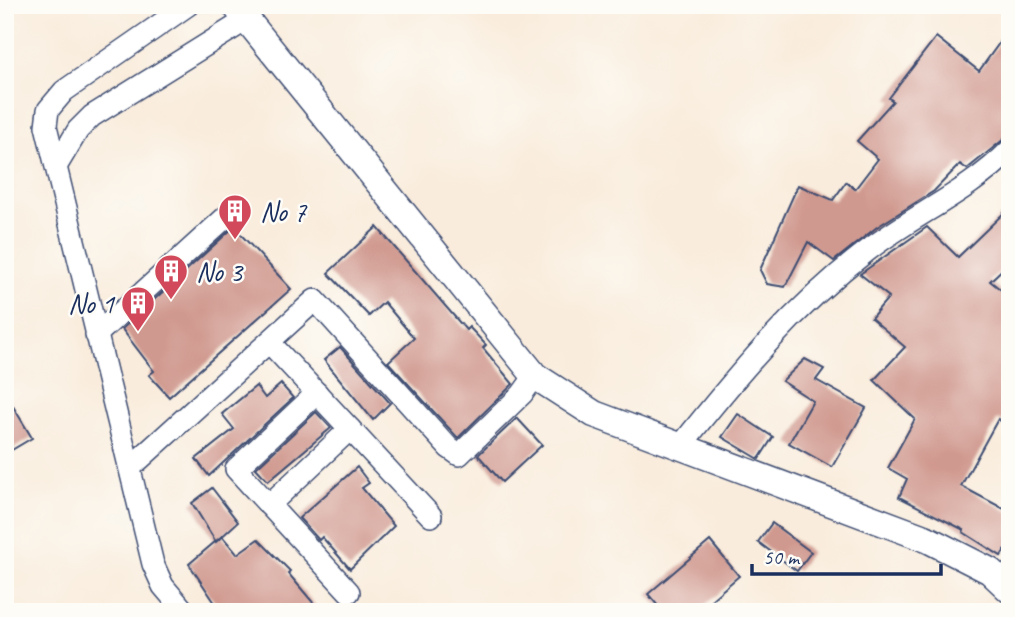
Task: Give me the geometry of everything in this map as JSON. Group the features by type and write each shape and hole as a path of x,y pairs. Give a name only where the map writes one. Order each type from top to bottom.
{"street":[{"path":"186,612 163,586 153,564 46,126 48,110 55,100 188,5"},
{"path":"57,165 78,130 92,116 240,12 535,376 594,414 927,539 990,571 1010,590"},
{"path":"680,447 744,366 807,300 869,249 988,172 1010,150"},
{"path":"96,335 227,216"},
{"path":"131,467 315,300 449,448 459,455 522,394 535,376"},
{"path":"269,342 431,516"},
{"path":"317,393 236,469 349,592"},
{"path":"269,505 350,429"}],"building":[{"path":"1010,28 1010,132 1004,139 967,169 960,164 934,191 877,227 834,261 808,242 785,287 767,284 760,270 798,185 833,200 846,182 855,189 878,159 857,141 893,101 889,98 936,37 979,71"},
{"path":"1010,207 1010,262 990,281 1010,297 1010,411 1002,422 998,419 961,486 1010,512 1010,542 1001,556 963,532 964,530 899,497 907,479 888,468 915,419 874,380 905,347 871,318 889,297 860,274 927,227 958,257"},
{"path":"234,227 291,289 169,397 149,375 154,371 122,329"},
{"path":"377,227 466,330 469,327 486,345 483,348 513,384 458,438 388,362 414,338 384,302 369,316 328,273"},
{"path":"340,347 390,403 373,420 324,360"},
{"path":"805,359 824,369 816,380 866,408 832,467 789,443 813,401 782,381"},
{"path":"281,384 293,398 209,476 196,459 234,429 222,414 256,386 265,398"},
{"path":"5,393 32,438 5,454"},
{"path":"316,412 331,428 268,481 256,468"},
{"path":"738,414 773,437 759,459 722,437"},
{"path":"517,418 542,445 502,482 478,455"},
{"path":"357,467 369,483 362,488 394,526 350,569 322,537 319,540 299,518"},
{"path":"212,488 238,522 216,542 192,503"},
{"path":"772,523 811,552 797,571 758,542"},
{"path":"222,536 237,554 258,539 290,571 288,573 321,612 221,612 189,564"},
{"path":"710,541 739,576 697,612 663,612 648,594"}],"place":[{"name":"No 7","path":"235,241"},
{"name":"No 3","path":"171,301"},
{"name":"No 1","path":"138,333"}]}
